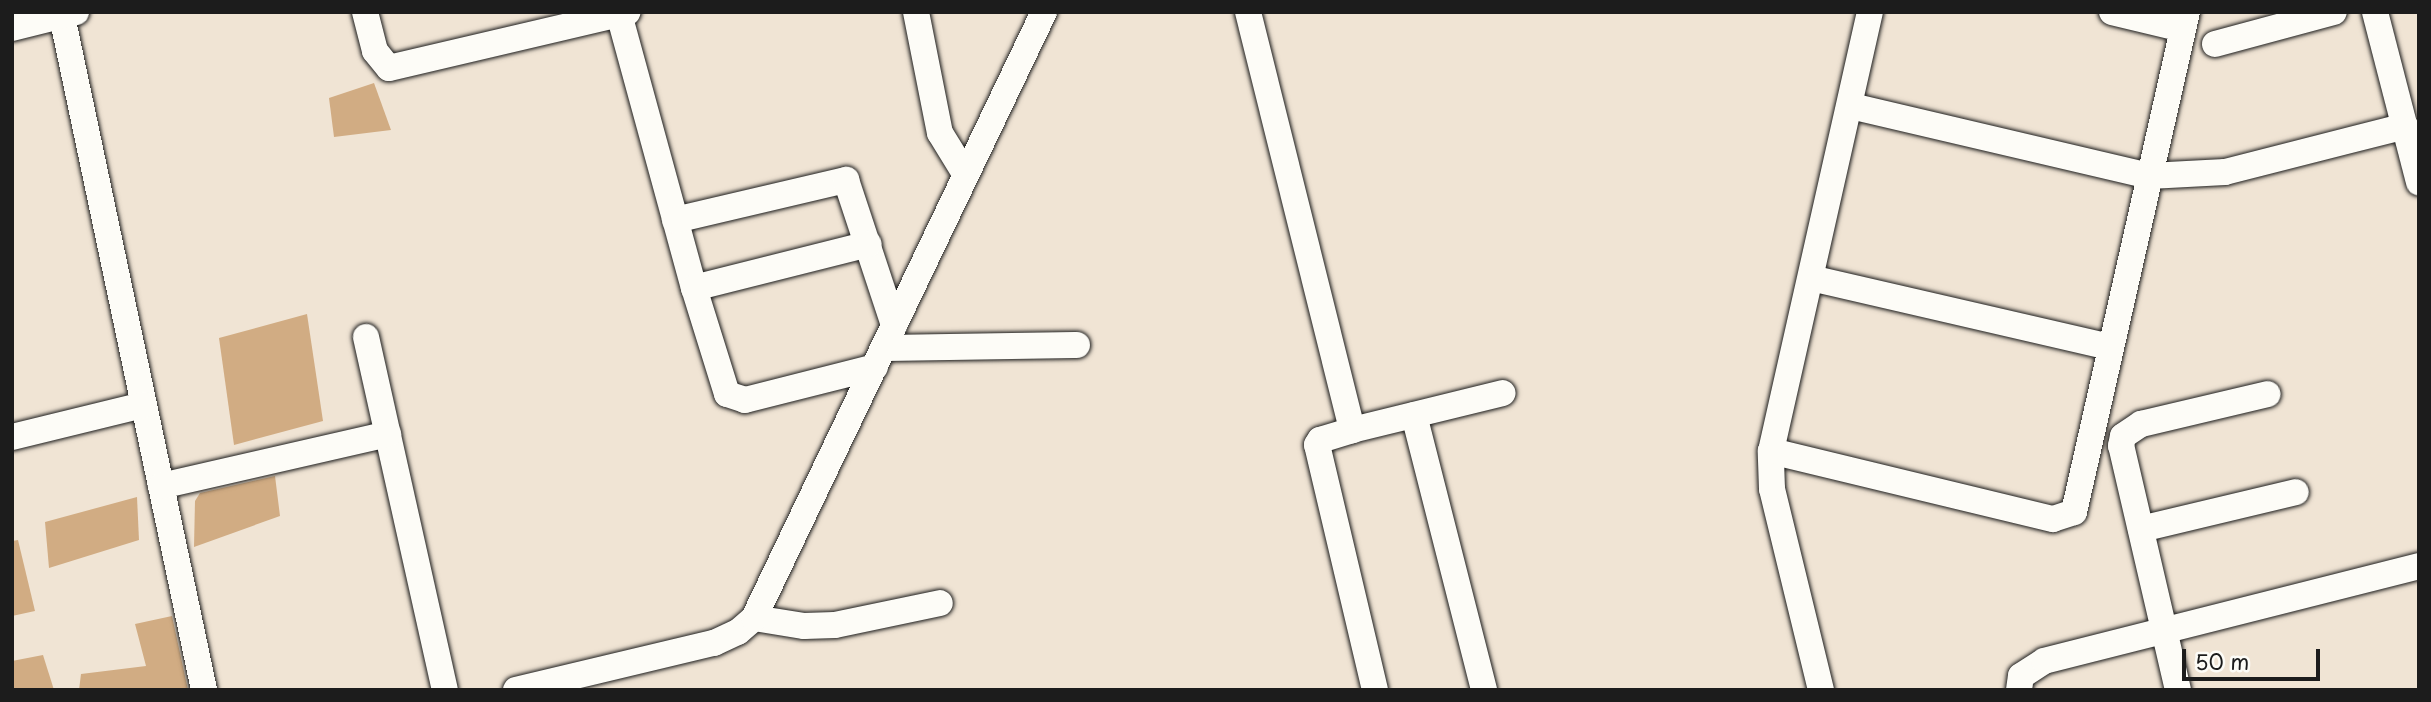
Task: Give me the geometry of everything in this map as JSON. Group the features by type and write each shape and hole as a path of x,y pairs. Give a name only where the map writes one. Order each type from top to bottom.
{"street":[{"path":"365,12 375,51 389,68 624,13 694,288 722,384 735,399 884,347 1077,345"},
{"path":"916,12 940,133 964,172"},
{"path":"516,690 714,643 738,632 754,618 884,347 964,172 1044,12"},
{"path":"1248,12 1352,430"},
{"path":"1821,690 1772,489 1771,451 1851,106 1870,12"},
{"path":"1771,451 2062,520 2074,512 2185,20 2112,12"},
{"path":"2215,44 2334,12"},
{"path":"2375,12 2419,182"},
{"path":"12,28 69,14 143,405 205,690"},
{"path":"1851,106 2149,176 2225,172 2405,126"},
{"path":"675,220 841,179 850,184 869,244 884,347"},
{"path":"694,288 869,244"},
{"path":"1811,278 2110,347"},
{"path":"366,337 445,690"},
{"path":"1375,690 1316,450 1320,440 1503,393"},
{"path":"2178,690 2121,446 2129,428 2268,394"},
{"path":"12,437 143,405"},
{"path":"1414,415 1484,690"},
{"path":"161,486 388,434"},
{"path":"2141,529 2297,492"},
{"path":"2018,690 2021,676 2044,661 2166,633 2419,566"},
{"path":"754,618 804,626 835,625 940,603"}],"building":[{"path":"374,83 391,130 334,137 329,98"},
{"path":"307,314 323,421 234,445 219,338"},
{"path":"275,476 280,516 194,547 195,501 200,493"},
{"path":"137,497 139,540 49,568 45,522"},
{"path":"18,540 35,611 12,616 12,541"},
{"path":"172,616 188,690 79,690 81,674 146,666 135,624"},
{"path":"43,655 54,690 12,690 12,661"}]}
